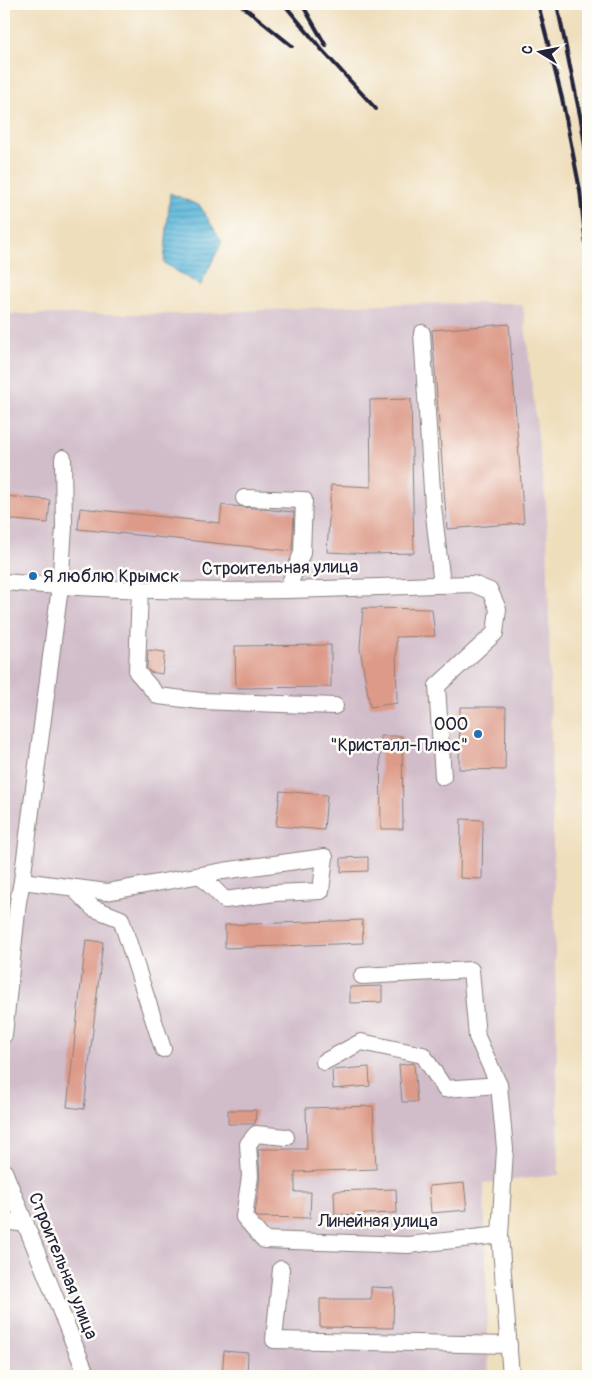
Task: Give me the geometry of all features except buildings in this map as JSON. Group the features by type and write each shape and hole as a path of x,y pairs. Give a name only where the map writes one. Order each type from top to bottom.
{"street":[{"path":"422,333 433,506 442,585"},
{"path":"4,1034 11,901 22,881 60,587 64,527 63,458"},
{"path":"244,498 304,500 302,553 286,590"},
{"name":"Строительная улица","path":"4,582 60,587 286,590 473,584 490,591 498,609 495,633 437,686 443,778"},
{"path":"140,589 137,672 158,696 201,701 335,706"},
{"path":"22,881 107,892 200,875 223,871 325,857 321,891 276,893 225,900 200,875"},
{"path":"73,888 92,908 122,919 163,1049"},
{"path":"362,976 471,970 476,1036 500,1085 505,1149 500,1235 511,1376"},
{"path":"324,1062 360,1042 424,1055 445,1089 500,1085"},
{"name":"Линейная улица","path":"286,1137 256,1134 248,1144 250,1176 244,1217 264,1240 408,1245 500,1235"},
{"name":"Строительная улица","path":"4,1171 7,1186 26,1224 87,1376"},
{"path":"4,1221 26,1224"},
{"path":"281,1269 274,1340 509,1345"}],"shaded area":[{"path":"510,303 523,306 547,514 559,1175 484,1183 489,1376 4,1376 4,314 188,314 382,304"}],"water":[{"path":"170,193 200,206 222,242 200,286 164,263"}],"railway":[{"path":"240,4 292,46"},
{"path":"284,4 322,50 376,109"},
{"path":"302,4 326,46"},
{"path":"538,4 562,98 580,190 588,263"},
{"path":"557,4 581,120 588,166"}],"place":[{"name":"Я люблю Крымск","path":"33,576"},
{"name":"ООО \"Кристалл-Плюс\"","path":"478,734"}]}
